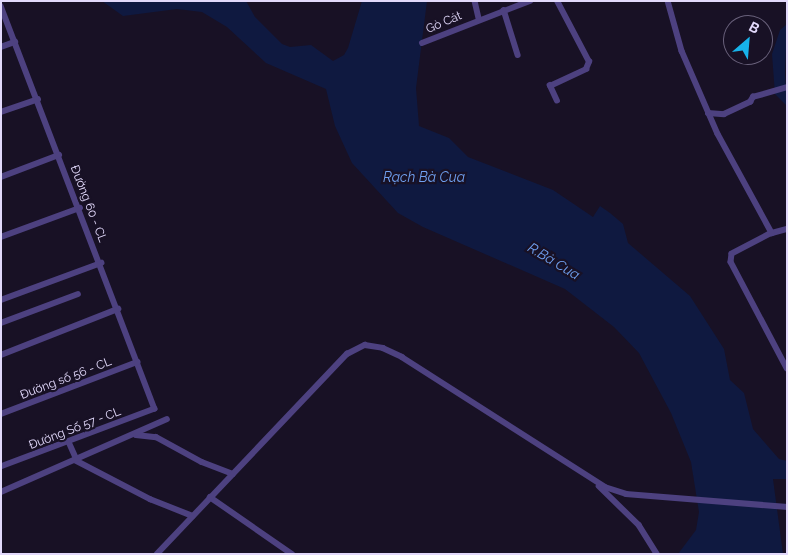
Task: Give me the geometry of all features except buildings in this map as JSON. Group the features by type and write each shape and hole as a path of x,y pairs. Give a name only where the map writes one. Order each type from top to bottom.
{"street":[{"path":"475,1 480,18"},
{"name":"Gò Cát","path":"422,43 480,18 530,1"},
{"path":"557,1 589,62 586,68 550,86 557,101"},
{"path":"668,1 682,51 708,113 772,233"},
{"name":"Đường 60 - CL","path":"1,6 80,208 155,409"},
{"path":"504,10 518,55"},
{"path":"1,47 15,42"},
{"path":"708,113 724,114 773,90 787,88"},
{"path":"1,112 38,99"},
{"path":"1,177 59,155"},
{"path":"1,237 80,208"},
{"path":"787,229 772,233 732,254 731,262 787,368"},
{"path":"1,300 101,263"},
{"path":"1,323 78,294"},
{"path":"1,355 118,309"},
{"path":"157,554 347,354 366,345 382,348 402,357 596,483 615,491 787,507"},
{"name":"Đường số 56 - CL","path":"1,414 137,362"},
{"name":"Đường Số 57 - CL","path":"1,467 155,409"},
{"path":"1,492 167,419"},
{"path":"134,435 156,436 202,462 233,474"},
{"path":"69,442 76,460 150,499 193,516"},
{"path":"596,483 639,525 657,554"},
{"path":"210,497 292,554"}],"water":[{"name":"Rạch Bà Cua","path":"102,1 246,1 255,17 282,44 290,47 311,45 333,61 344,55 348,48 362,1 427,1 416,88 419,126 449,138 468,157 553,190 593,217 600,206 623,224 628,243 690,296 724,349 730,380 744,393 753,429 779,459 787,461 787,479 773,479 783,554 678,554 696,530 699,512 691,462 671,413 639,353 614,327 565,289 423,227 398,213 352,163 335,126 326,89 266,63 227,27 202,12 177,9 123,16"},
{"path":"787,24 785,73 787,106 775,94 773,51 780,30"}],"water label":[{"name":"R.Bà Cua","path":"554,261"}]}
